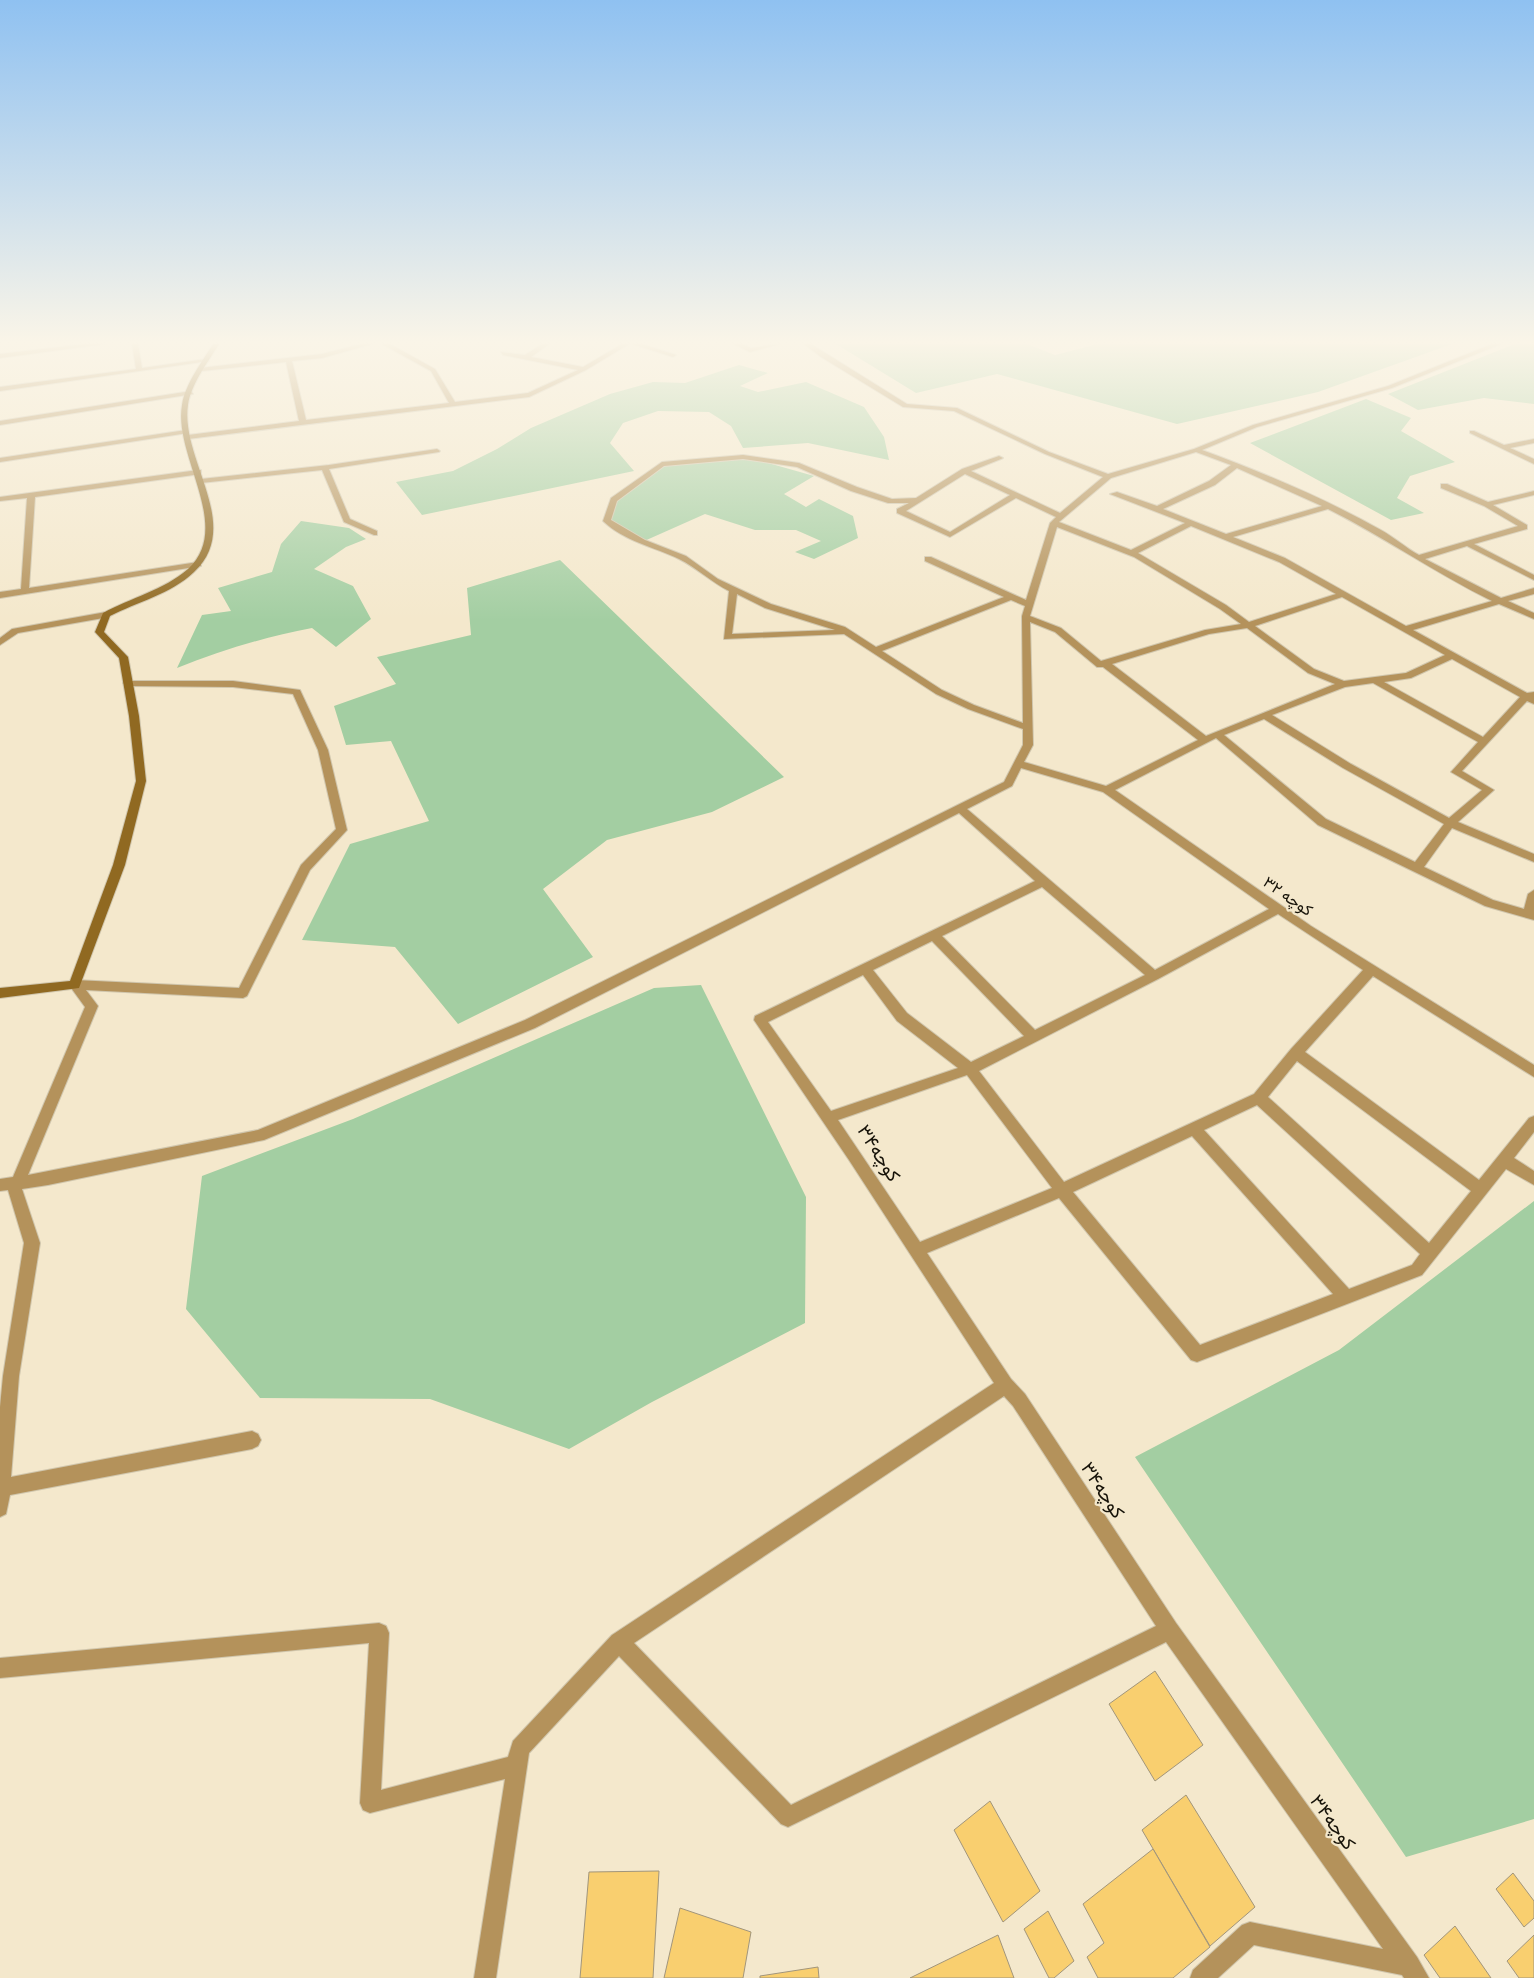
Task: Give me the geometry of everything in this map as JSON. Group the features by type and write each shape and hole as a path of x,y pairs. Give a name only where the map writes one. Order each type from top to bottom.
{"street":[{"path":"0,460 177,436"},
{"path":"0,642 14,631 106,615 169,586 198,564 210,540 209,517 187,436"},
{"path":"1012,436 1047,453 1108,476"},
{"path":"0,1184 48,1179 259,1136 293,1123 530,1024 1008,784 1028,745 1027,618 1058,520 1108,476 1196,450 1230,436"},
{"path":"1481,436 1534,462"},
{"path":"1504,447 1534,441"},
{"path":"1196,450 1236,464 1287,486 1378,532 1419,558 1501,602 1534,616"},
{"path":"0,499 199,476 324,467 437,451"},
{"path":"915,500 891,501 854,489 799,465 743,457 662,464 614,500 607,521 642,542 683,558 715,581 733,590 768,606 846,632 940,692 972,707 1028,728"},
{"path":"999,458 965,471 915,500 900,512 950,535 1016,495"},
{"path":"1156,509 1212,483 1236,464"},
{"path":"324,467 347,520 374,533"},
{"path":"965,471 1016,495 1058,520 1131,553 1223,607 1246,626 1311,670 1343,684"},
{"path":"1444,486 1487,504 1534,533"},
{"path":"1487,504 1534,493"},
{"path":"1114,494 1226,536 1282,560 1450,656 1531,697 1456,772 1488,790 1450,823 1417,868"},
{"path":"24,592 31,495"},
{"path":"1226,536 1326,506"},
{"path":"1131,553 1190,523"},
{"path":"1419,558 1524,528 1520,525"},
{"path":"1468,544 1534,578"},
{"path":"928,560 1030,605"},
{"path":"0,595 198,564"},
{"path":"733,590 727,637 846,632"},
{"path":"1405,629 1501,602 1534,590"},
{"path":"1027,618 1058,630 1100,665 1208,632 1246,626 1343,594"},
{"path":"874,651 1011,596"},
{"path":"75,985 119,865 141,781 134,716 123,657 99,632 106,615"},
{"path":"1108,790 1217,734 1343,684 1408,676 1450,656"},
{"path":"1104,663 1206,740"},
{"path":"1374,680 1484,742"},
{"path":"0,993 75,985 243,994 305,868 342,830 323,750 297,692 233,684 128,683"},
{"path":"1265,715 1348,766 1450,823 1534,858"},
{"path":"1217,734 1322,822 1489,903 1531,915 1534,894"},
{"name":"کوچه ۳۲","path":"1018,764 1108,790 1278,910 1534,1072"},
{"path":"960,808 1043,882 1154,976"},
{"path":"1043,882 864,969 902,1017 970,1069 1062,1190 1197,1354 1417,1270 1534,1122"},
{"path":"830,1117 970,1069 1154,976 1278,910"},
{"path":"933,935 1034,1037"},
{"name":"کوچه۳۴","path":"864,969 760,1020 830,1117 916,1251 1005,1385 1019,1400 1169,1630 1414,1971"},
{"path":"916,1251 1062,1190 1259,1098 1296,1053 1372,969"},
{"path":"0,1508 6,1378 32,1243 15,1189 92,1006 75,985"},
{"path":"1296,1053 1481,1190"},
{"path":"1259,1098 1430,1253"},
{"path":"1193,1128 1346,1297"},
{"path":"1504,1160 1534,1179"},
{"path":"485,1978 520,1748 619,1642 1005,1385"},
{"path":"1,1488 252,1440"},
{"path":"619,1642 788,1817 1169,1630"},
{"path":"0,1668 379,1633 370,1803 518,1765"},
{"path":"1200,1978 1250,1933 1414,1971"}],"green space":[{"path":"518,436 614,436 610,443 634,471 422,515 396,482 453,471"},
{"path":"737,436 884,436 889,460 808,443 743,448"},
{"path":"1268,436 1410,436 1455,462 1410,476 1397,498 1424,513 1391,520 1250,443"},
{"path":"751,458 814,476 784,494 806,507 819,499 853,516 858,538 814,559 795,552 821,541 796,530 755,530 705,514 642,542 607,521 614,500 662,464"},
{"path":"301,521 349,528 366,539 346,547 314,569 353,586 371,619 336,647 312,628 210,655 177,668 202,615 231,611 218,588 272,572 281,544"},
{"path":"560,560 784,777 712,812 607,840 543,889 593,957 458,1024 395,947 302,940 350,844 429,821 391,741 346,745 334,706 396,684 377,657 471,635 467,588"},
{"path":"701,985 806,1197 805,1323 652,1402 569,1449 430,1399 260,1398 186,1309 202,1176 353,1119 654,988"},
{"path":"1534,1201 1534,1819 1406,1857 1135,1457 1339,1350"}],"building":[{"path":"1155,1671 1203,1745 1155,1781 1109,1704"},
{"path":"1186,1795 1255,1907 1210,1946 1142,1830"},
{"path":"990,1801 1040,1891 1003,1922 954,1830"},
{"path":"1153,1849 1210,1947 1173,1978 1098,1978 1087,1957 1104,1943 1083,1904"},
{"path":"659,1871 653,1978 580,1978 589,1872"},
{"path":"1513,1873 1534,1901 1534,1918 1524,1927 1496,1889"},
{"path":"680,1908 751,1932 743,1978 664,1978"},
{"path":"1048,1911 1074,1961 1054,1978 1049,1978 1024,1929"},
{"path":"1455,1926 1491,1978 1440,1978 1424,1955"},
{"path":"998,1935 1014,1978 910,1978"},
{"path":"1534,1935 1534,1978 1519,1978 1507,1961"},
{"path":"818,1967 819,1978 760,1978 760,1976"}]}
